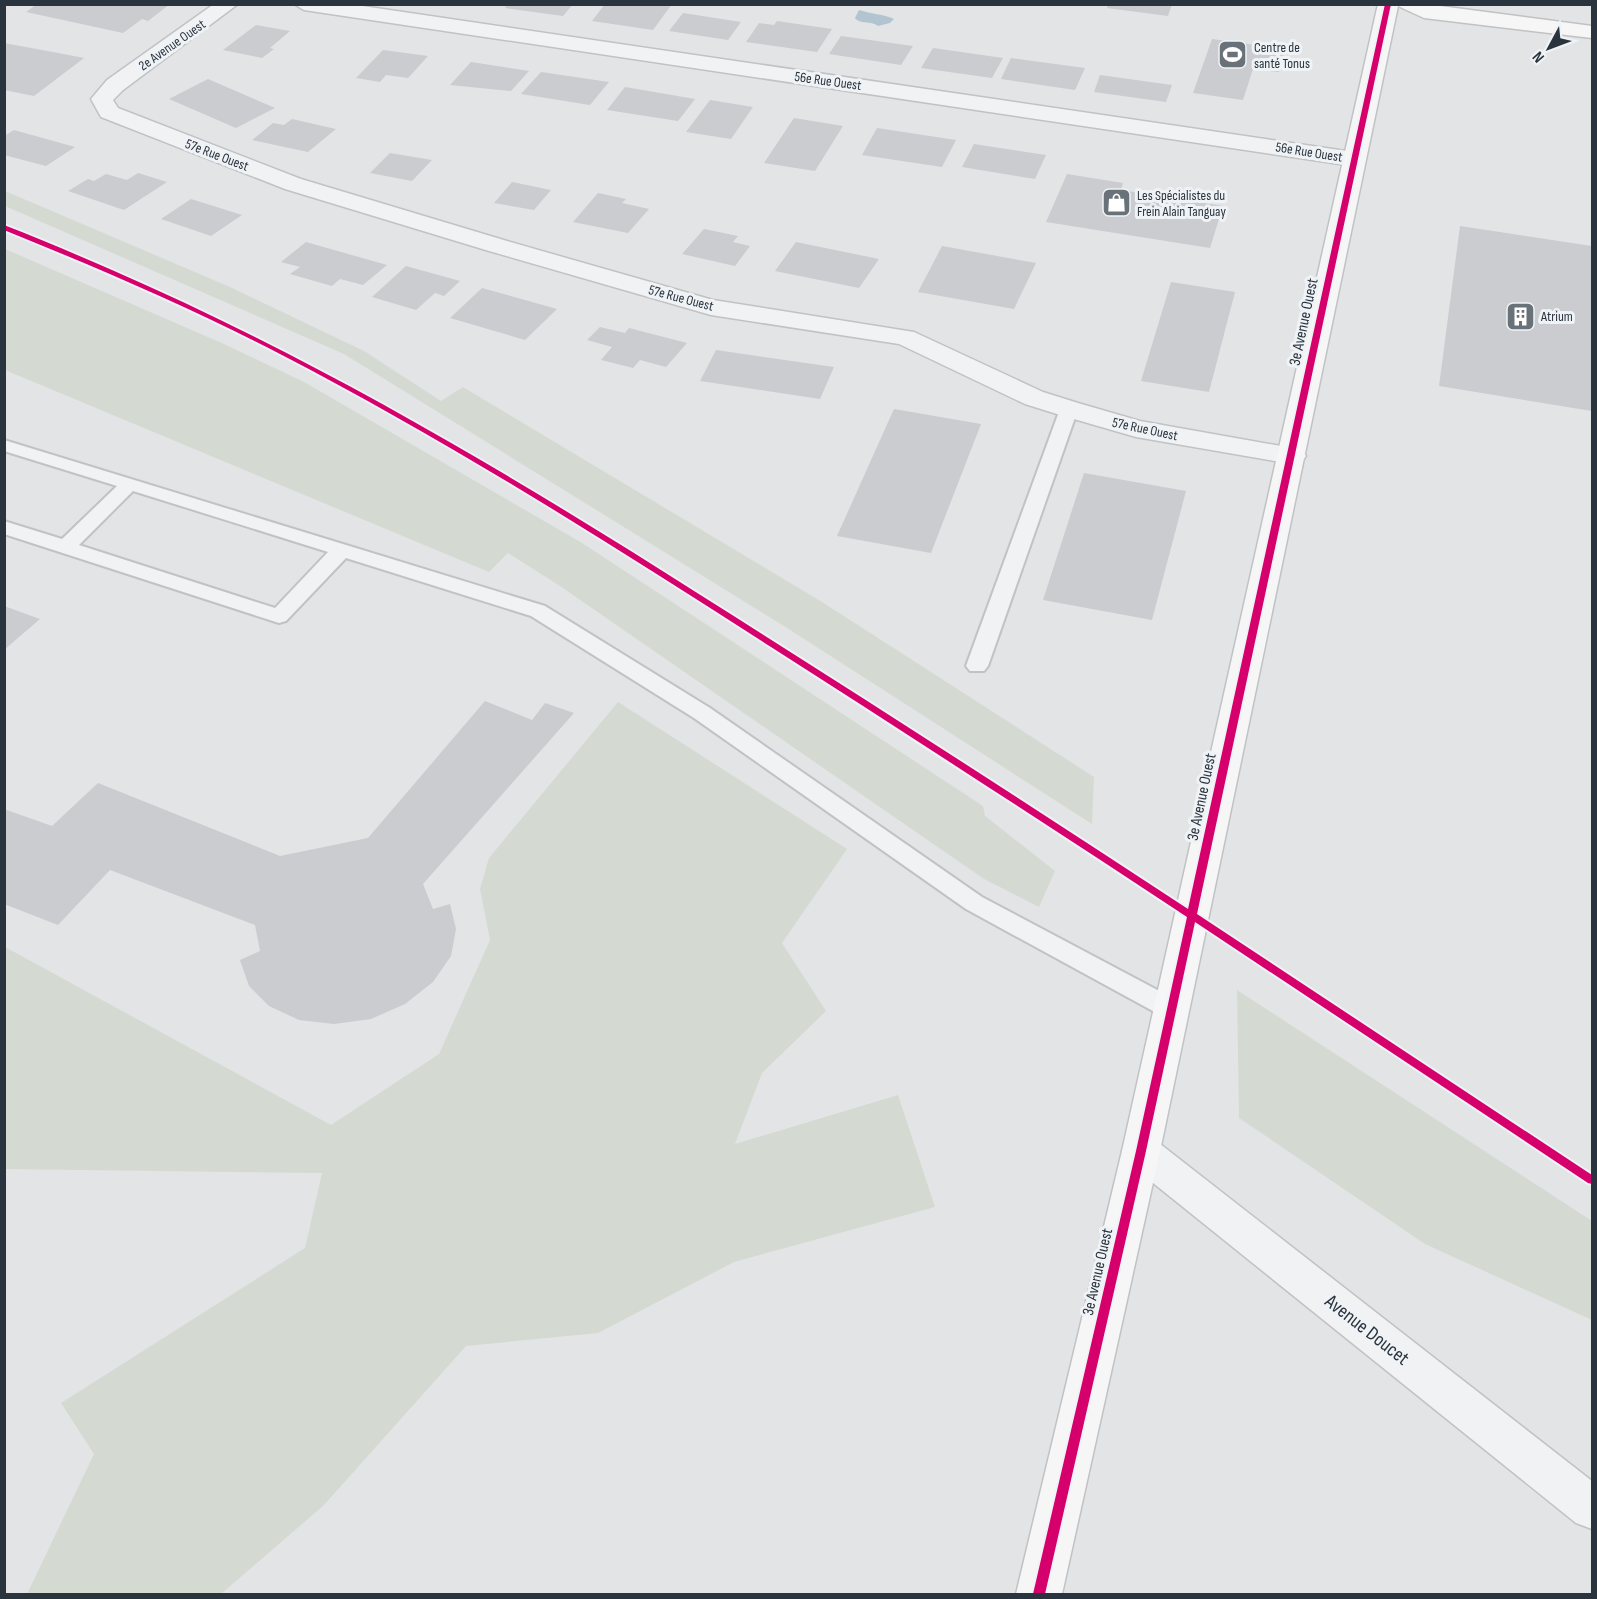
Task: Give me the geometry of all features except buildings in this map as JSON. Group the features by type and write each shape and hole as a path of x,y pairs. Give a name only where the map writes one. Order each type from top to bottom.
{"street":[{"name":"2e Avenue Ouest","path":"115,85 228,4"},
{"name":"56e Rue Ouest","path":"304,4 1353,159"},
{"name":"3e Avenue Ouest","path":"1039,1594 1142,1151 1388,4"},
{"path":"1407,4 1424,12 1593,32"},
{"name":"57e Rue Ouest","path":"115,85 102,99 109,112 293,184 711,307 905,337 1034,398 1136,429 1292,456"},
{"name":"Avenue Doucet","path":"1142,1151 1593,1508"}],"lane":[{"path":"977,666 1069,409"},
{"path":"4,445 538,611 702,713 974,903 1171,1009"},
{"path":"65,547 130,484"},
{"path":"4,527 279,616 342,550"}],"shaded area":[{"path":"5,191 230,287 364,351 441,401 463,387 822,602 1094,777 1092,824 784,626 344,354 5,206"},
{"path":"5,249 224,344 304,382 582,543 983,806 985,816 1055,871 1039,907 984,879 560,586 508,553 489,572 5,370"},
{"path":"618,702 847,849 782,943 826,1011 762,1073 735,1144 898,1095 935,1207 734,1262 598,1333 466,1346 324,1505 221,1594 27,1594 94,1454 61,1403 305,1248 322,1173 5,1169 5,947 331,1125 439,1054 490,940 480,889 489,858"},
{"path":"1237,990 1592,1221 1592,1320 1425,1244 1239,1118"}],"water":[{"path":"859,10 894,19 890,23 878,26 857,20 855,18"}],"cycle path":[{"path":"1039,1594 1141,1151 1388,4"},
{"path":"4,227 163,295 280,351 390,410 530,492 738,622 1055,826 1592,1180"}],"place":[{"name":"Centre de santé Tonus","path":"1233,55"},
{"name":"Les Spécialistes du Frein Alain Tanguay","path":"1116,203"},
{"name":"Atrium","path":"1520,316"}]}
